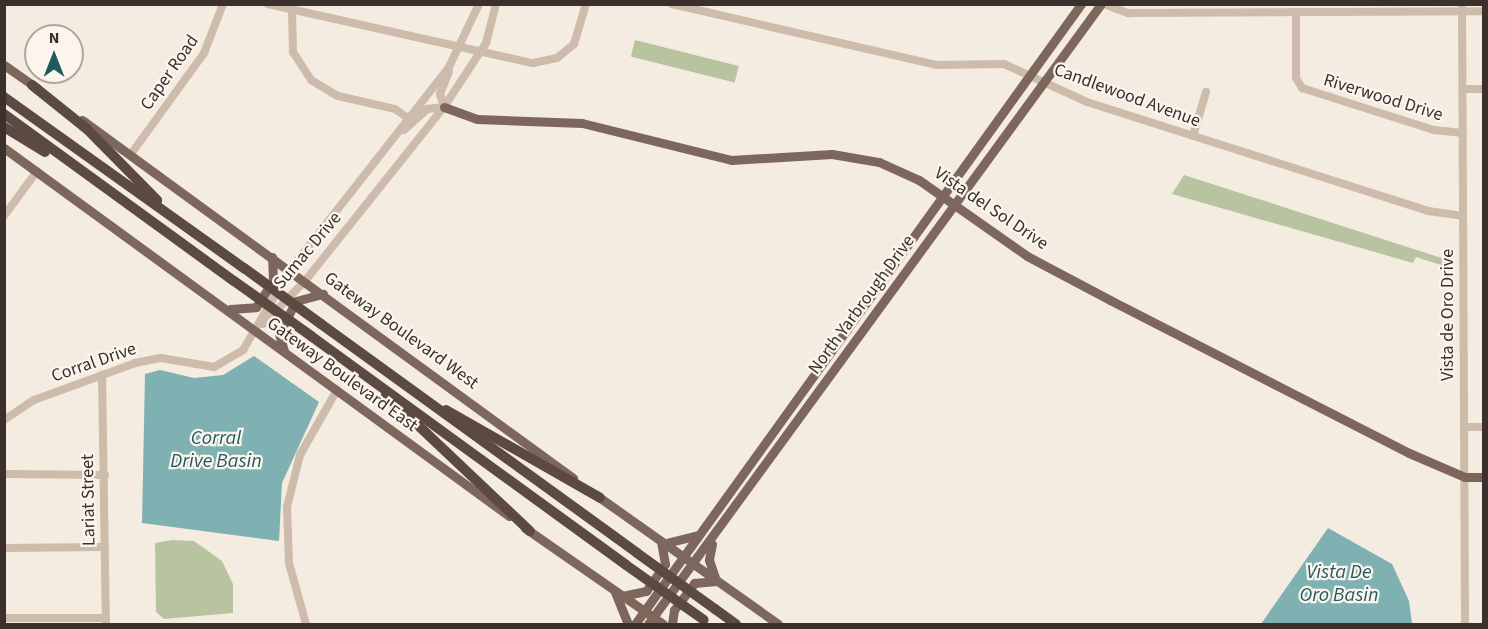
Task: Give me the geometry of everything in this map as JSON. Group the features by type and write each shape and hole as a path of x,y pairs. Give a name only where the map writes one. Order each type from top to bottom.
{"highway":[{"path":"32,85 87,129 178,222"},
{"path":"4,97 736,624"},
{"path":"4,114 707,622"},
{"path":"4,127 94,181"},
{"path":"370,377 530,531"},
{"path":"418,396 600,498"}],"main road":[{"name":"North Yarbrough Drive","path":"635,624 1081,4"},
{"name":"North Yarbrough Drive","path":"651,621 712,541 1103,4"},
{"name":"Gateway Boulevard West","path":"4,65 131,154 600,498 778,624"},
{"name":"Vista del Sol Drive","path":"444,106 477,119 582,123 731,160 852,155 893,167 942,196 1048,267 1408,453 1465,477 1484,477"},
{"name":"Gateway Boulevard East","path":"4,148 530,531 644,611 651,621 663,624"},
{"path":"225,308 241,312 256,307 273,281 272,257"},
{"path":"285,352 279,333 296,301 322,294"},
{"path":"802,393 814,401"},
{"path":"628,624 618,593 646,591 665,564 662,541 682,543 702,532"},
{"path":"672,624 674,610 694,583 717,580 709,560 712,541"}],"street":[{"name":"Caper Road","path":"131,154 204,53 223,4"},
{"path":"268,4 533,63 557,58 579,36 586,4"},
{"name":"Sumac Drive","path":"256,332 290,270 455,59 462,48 479,4"},
{"name":"Sumac Drive","path":"256,332 305,281 444,106 481,52 496,4"},
{"name":"Candlewood Avenue","path":"672,4 936,65 1004,64 1044,83 1193,136 1428,212 1463,216"},
{"path":"1103,4 1128,13 1462,8 1484,11"},
{"name":"Vista de Oro Drive","path":"1462,8 1465,624"},
{"path":"292,10 294,52 311,80 338,96 395,109 408,118"},
{"name":"Riverwood Drive","path":"1296,12 1296,78 1302,88 1434,130 1463,133"},
{"path":"385,147 427,109 444,106 440,94 455,59"},
{"path":"1463,88 1484,89"},
{"path":"1193,136 1206,92"},
{"path":"4,216 37,171"},
{"name":"Corral Drive","path":"4,420 34,400 155,358 200,368 224,364 256,332"},
{"name":"Lariat Street","path":"102,375 106,621"},
{"path":"306,624 289,562 287,507 300,455 337,390"},
{"path":"1464,427 1484,427"},
{"path":"4,474 105,475"},
{"path":"4,548 105,547"},
{"path":"4,618 106,621"}],"green space":[{"path":"635,40 739,66 735,82 631,56"},
{"path":"1184,175 1454,262 1454,269 1416,257 1413,263 1172,194"},
{"path":"172,540 194,541 222,561 233,584 233,613 164,619 156,612 155,543"}],"water":[{"name":"Corral Drive Basin","path":"254,356 319,402 282,483 279,541 142,523 145,374 160,370 194,378 223,375"},
{"name":"Vista De Oro Basin","path":"1328,528 1392,564 1409,601 1412,624 1261,624"}]}
